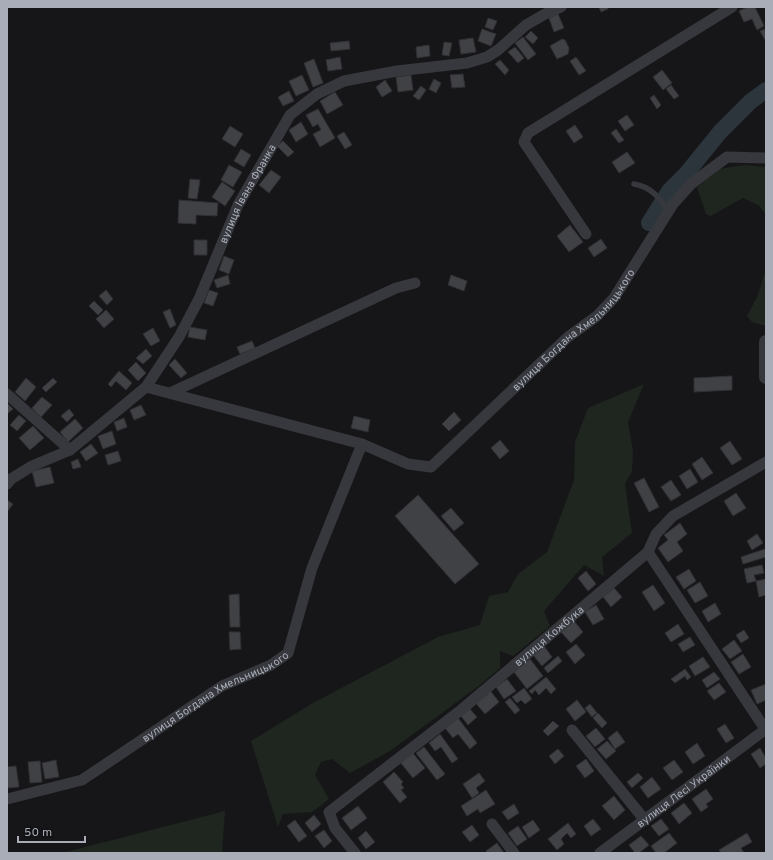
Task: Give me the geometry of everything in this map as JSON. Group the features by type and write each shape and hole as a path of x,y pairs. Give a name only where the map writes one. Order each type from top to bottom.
{"street":[{"name":"вулиця Івана Франка","path":"7,484 11,479 32,466 70,450 146,386 179,337 196,306 238,205 290,115 316,94 344,81 397,71 467,63 487,57 498,50 526,25 561,7"},
{"path":"586,234 524,142 528,133 732,7"},
{"name":"вулиця Богдана Хмельницького","path":"146,386 362,444 408,464 431,467 568,337 598,316 614,298 667,210 691,184 727,157 766,158"},
{"path":"170,393 396,288 415,283"},
{"path":"766,342 766,377"},
{"path":"7,394 70,450"},
{"name":"вулиця Богдана Хмельницького","path":"7,799 82,780 222,686 271,665 288,653 312,568 362,444"},
{"name":"вулиця Кожбука","path":"355,853 335,828 329,812 460,710 648,552 656,534 672,516 766,462"},
{"path":"648,552 766,729"},
{"name":"вулиця Лесі Українки","path":"600,853 766,729"},
{"path":"572,730 644,819"},
{"path":"492,824 514,853"}],"lane":[{"path":"634,184 644,185 657,196 667,210"}],"shaded area":[{"path":"744,165 766,167 766,214 758,205 743,198 711,216 706,214 697,187 720,169"},
{"path":"766,268 766,326 752,322 747,316 758,295"},
{"path":"644,384 628,422 633,451 632,471 625,484 632,533 602,557 604,576 584,565 544,611 550,626 513,656 500,651 500,668 480,685 390,751 350,773 332,759 321,762 315,775 329,799 312,812 283,814 278,827 251,741 311,704 438,637 480,625 489,596 508,592 518,574 547,552 574,480 575,442 588,408"},
{"path":"225,811 222,853 62,853"}],"building":[{"path":"599,7 608,7 608,9 601,12"},
{"path":"747,7 755,7 764,26 757,30 752,19 744,22 739,11"},
{"path":"558,14 564,28 554,32 549,18"},
{"path":"488,18 497,21 493,30 485,27"},
{"path":"482,29 496,34 491,46 478,41"},
{"path":"765,29 766,39 765,40 760,31"},
{"path":"531,31 538,38 533,44 525,37"},
{"path":"523,37 536,54 528,60 515,43"},
{"path":"473,38 476,52 461,54 459,40"},
{"path":"562,39 565,40 569,48 568,54 557,59 550,46"},
{"path":"349,41 350,49 331,51 330,43"},
{"path":"444,42 452,43 449,56 442,55"},
{"path":"429,45 430,56 417,58 416,47"},
{"path":"515,47 524,58 518,63 508,52"},
{"path":"340,57 342,69 328,71 326,60"},
{"path":"576,57 586,71 579,75 570,61"},
{"path":"314,59 323,83 313,87 304,63"},
{"path":"500,60 509,70 505,75 495,64"},
{"path":"662,70 672,83 663,90 653,77"},
{"path":"463,74 465,87 452,88 450,75"},
{"path":"302,75 309,90 296,96 289,81"},
{"path":"411,75 413,90 398,92 396,77"},
{"path":"434,79 441,83 436,93 429,89"},
{"path":"385,80 392,91 382,97 376,87"},
{"path":"671,85 679,96 674,99 666,89"},
{"path":"421,86 426,90 419,100 413,96"},
{"path":"289,91 294,101 283,106 278,97"},
{"path":"335,92 343,105 327,114 320,101"},
{"path":"654,95 661,105 657,109 650,98"},
{"path":"318,109 335,138 320,147 313,134 321,130 318,124 313,127 306,115"},
{"path":"627,115 634,125 625,131 618,121"},
{"path":"301,122 308,134 296,142 289,130"},
{"path":"575,125 583,137 574,143 566,131"},
{"path":"230,126 243,134 235,147 222,139"},
{"path":"616,129 624,140 619,143 611,133"},
{"path":"344,132 352,145 345,149 337,136"},
{"path":"283,141 294,152 288,157 277,146"},
{"path":"241,149 251,155 244,167 234,161"},
{"path":"627,152 635,163 619,173 612,162"},
{"path":"229,165 242,172 233,187 221,180"},
{"path":"271,170 281,177 269,193 259,185"},
{"path":"190,179 200,180 197,199 188,198"},
{"path":"222,182 235,191 225,206 212,197"},
{"path":"179,200 218,203 217,216 196,215 196,224 178,223"},
{"path":"570,225 583,242 569,252 557,236"},
{"path":"601,239 607,248 594,257 588,248"},
{"path":"194,240 207,240 207,255 194,255"},
{"path":"224,256 234,260 229,274 219,270"},
{"path":"228,275 230,284 217,288 214,280"},
{"path":"451,275 467,281 464,291 448,285"},
{"path":"106,290 113,299 107,305 99,296"},
{"path":"209,290 218,293 213,306 204,303"},
{"path":"94,301 103,310 98,315 89,306"},
{"path":"170,309 176,325 170,328 163,312"},
{"path":"106,310 114,319 104,328 96,319"},
{"path":"190,327 207,330 205,340 188,337"},
{"path":"153,328 160,341 151,346 143,334"},
{"path":"252,341 255,348 240,354 237,347"},
{"path":"146,349 152,356 143,364 136,358"},
{"path":"175,359 187,373 181,378 169,365"},
{"path":"136,362 146,373 138,381 128,370"},
{"path":"119,371 132,383 126,390 116,381 111,387 108,384"},
{"path":"732,376 732,390 694,392 694,378"},
{"path":"26,378 36,387 25,401 15,392"},
{"path":"53,378 57,382 46,392 42,388"},
{"path":"42,397 52,405 41,417 32,408"},
{"path":"7,403 13,409 7,414"},
{"path":"141,405 146,415 134,420 130,410"},
{"path":"69,409 74,415 67,422 61,416"},
{"path":"454,412 461,420 449,431 442,424"},
{"path":"19,415 26,421 17,431 10,425"},
{"path":"354,416 370,420 368,432 351,428"},
{"path":"124,418 127,427 117,431 114,422"},
{"path":"75,419 83,428 68,442 60,432"},
{"path":"33,426 44,438 30,450 19,438"},
{"path":"112,431 116,444 103,449 98,436"},
{"path":"500,440 509,451 500,459 491,448"},
{"path":"730,441 742,459 732,465 720,448"},
{"path":"91,444 98,453 86,461 80,452"},
{"path":"118,451 121,461 108,465 105,455"},
{"path":"702,457 713,473 702,480 692,464"},
{"path":"78,459 81,467 73,469 71,462"},
{"path":"50,467 54,483 36,487 32,471"},
{"path":"690,469 698,482 687,489 679,476"},
{"path":"644,478 659,507 649,512 634,483"},
{"path":"671,480 681,495 671,501 661,487"},
{"path":"736,493 746,508 733,516 724,501"},
{"path":"418,495 479,564 455,584 395,516"},
{"path":"7,500 13,504 7,512"},
{"path":"451,508 464,523 454,531 441,516"},
{"path":"680,523 687,534 677,542 683,551 668,562 658,548 668,540 664,535"},
{"path":"757,534 763,543 752,550 747,541"},
{"path":"765,549 766,557 743,564 741,557"},
{"path":"762,565 764,573 754,575 756,581 747,583 744,569"},
{"path":"689,569 696,581 684,589 676,577"},
{"path":"586,571 596,584 588,591 578,578"},
{"path":"766,579 766,595 759,597 756,581"},
{"path":"700,582 708,596 695,603 687,590"},
{"path":"653,585 665,603 654,611 642,592"},
{"path":"614,588 622,597 611,607 603,597"},
{"path":"239,594 240,627 230,627 229,595"},
{"path":"715,603 721,614 708,622 702,611"},
{"path":"596,605 604,619 593,625 585,612"},
{"path":"574,621 583,632 571,643 561,632"},
{"path":"678,624 684,634 671,642 665,633"},
{"path":"744,630 749,638 741,643 736,635"},
{"path":"229,632 240,632 241,649 230,650"},
{"path":"690,637 695,645 683,652 678,644"},
{"path":"734,640 742,651 730,659 722,649"},
{"path":"576,644 585,655 575,664 566,652"},
{"path":"544,646 552,657 542,666 533,655"},
{"path":"743,654 751,667 739,674 731,662"},
{"path":"558,656 562,661 548,673 544,668"},
{"path":"703,657 710,667 695,676 689,666"},
{"path":"530,659 543,676 527,689 514,672"},
{"path":"685,669 691,677 687,680 685,676 675,683 671,679"},
{"path":"714,672 720,679 707,688 702,680"},
{"path":"546,677 556,689 551,694 546,688 539,695 535,690 532,694 529,691"},
{"path":"507,679 516,691 504,699 496,687"},
{"path":"719,683 726,692 714,700 707,691"},
{"path":"766,684 766,700 757,704 751,690"},
{"path":"524,688 532,699 525,704 521,700 517,703 512,697"},
{"path":"489,689 499,702 485,714 474,701"},
{"path":"510,698 520,710 515,714 505,702"},
{"path":"577,700 586,712 575,721 566,709"},
{"path":"590,704 597,713 592,717 585,708"},
{"path":"469,708 477,717 468,725 461,716"},
{"path":"598,713 607,723 602,728 593,718"},
{"path":"458,718 477,743 470,749 458,734 453,738 445,728"},
{"path":"553,721 559,726 548,736 543,731"},
{"path":"725,724 734,738 726,743 717,729"},
{"path":"596,728 605,739 595,747 586,736"},
{"path":"617,731 625,742 615,749 608,738"},
{"path":"440,734 458,759 452,763 441,747 435,751 429,743"},
{"path":"607,741 616,751 606,759 597,749"},
{"path":"697,743 705,756 693,764 685,752"},
{"path":"424,747 445,774 437,780 416,753"},
{"path":"760,748 766,758 766,764 760,768 751,754"},
{"path":"558,749 564,756 555,764 549,756"},
{"path":"412,752 425,768 413,778 400,762"},
{"path":"586,759 594,771 585,778 576,766"},
{"path":"56,760 59,777 45,779 42,763"},
{"path":"674,760 683,772 672,780 663,768"},
{"path":"40,761 42,782 30,783 28,762"},
{"path":"16,766 19,787 7,788 7,767"},
{"path":"394,772 403,782 401,784 404,788 401,790 407,797 400,803 383,782"},
{"path":"479,773 485,781 476,788 479,793 472,798 463,784"},
{"path":"638,773 643,778 632,788 627,782"},
{"path":"652,777 661,789 648,798 640,787"},
{"path":"706,789 713,799 706,804 708,807 701,812 692,799"},
{"path":"486,790 495,804 480,813 478,809 467,816 461,806"},
{"path":"614,796 625,810 614,820 602,806"},
{"path":"684,803 692,813 679,824 671,813"},
{"path":"514,804 519,813 508,820 502,812"},
{"path":"358,806 367,818 351,830 342,818"},
{"path":"314,815 321,824 312,832 305,823"},
{"path":"593,819 601,829 591,836 584,826"},
{"path":"661,819 669,829 659,836 651,826"},
{"path":"295,820 307,836 299,842 287,826"},
{"path":"533,820 540,830 529,838 522,827"},
{"path":"568,823 576,834 571,838 567,833 561,839 564,844 557,850 548,839"},
{"path":"472,825 479,835 470,842 462,832"},
{"path":"518,826 527,839 517,846 508,833"},
{"path":"324,830 332,841 324,848 315,836"},
{"path":"366,831 375,842 366,849 358,838"},
{"path":"669,833 677,843 664,853 656,853 651,846"},
{"path":"747,833 752,842 741,848 744,853 721,853 719,850"},
{"path":"641,836 649,845 639,853 635,853 629,845"},
{"path":"497,843 504,853 487,853 486,851"}],"waterway":[{"path":"649,223 669,191 686,174 720,132 750,102 766,90"}]}
